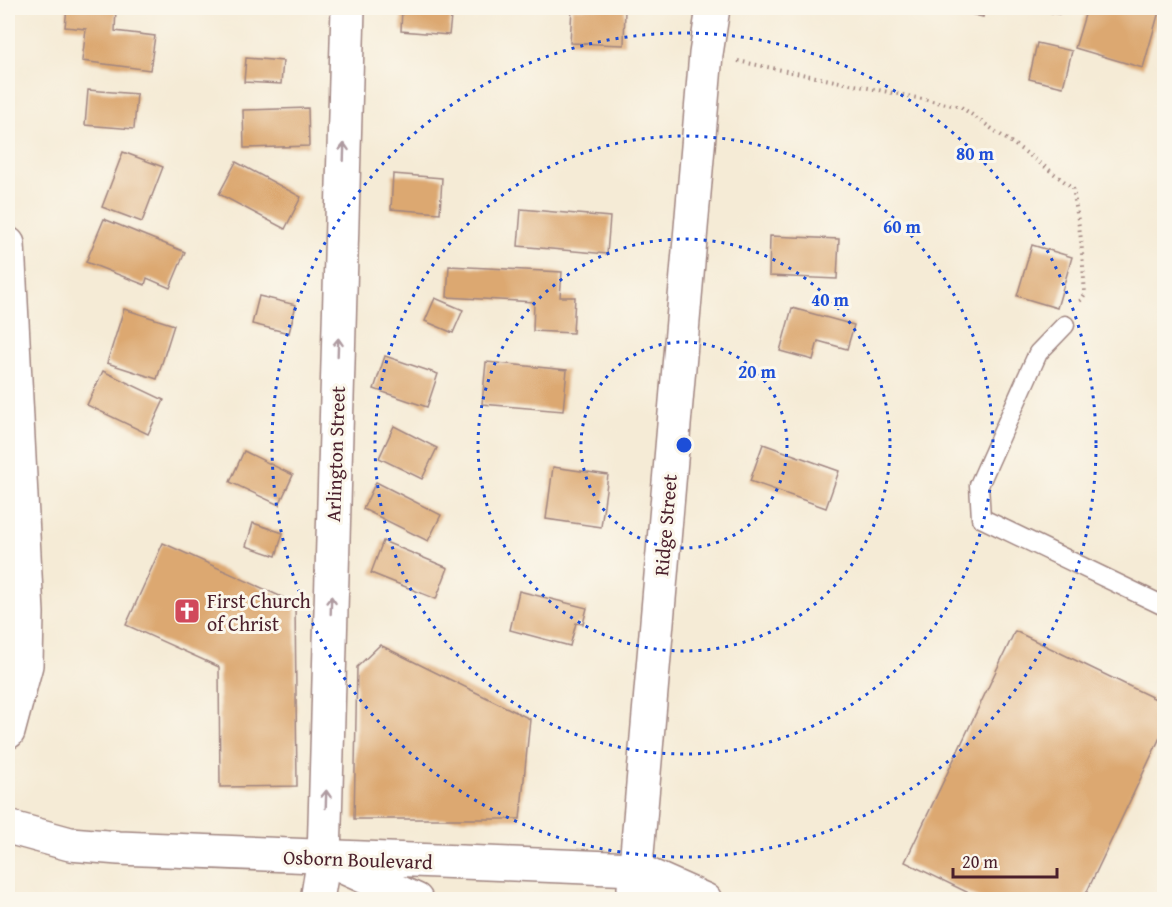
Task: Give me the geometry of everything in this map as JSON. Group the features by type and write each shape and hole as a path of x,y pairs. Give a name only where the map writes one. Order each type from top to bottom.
{"street":[{"name":"Arlington Street","path":"317,900 324,858 348,8"},
{"name":"Ridge Street","path":"634,884 706,54 713,8"},
{"path":"8,244 27,613 8,732"},
{"name":"Osborn Boulevard","path":"8,827 70,844 324,858 634,884 705,900"},
{"path":"324,858 416,900"}],"lane":[{"path":"1065,325 1038,353 979,484 981,519 1164,606"}],"path":[{"path":"706,54 961,107 1032,157 1072,189 1081,239 1084,294 1065,325"}],"building":[{"path":"67,8 116,8 115,31 155,36 150,70 82,61 86,29 65,27"},
{"path":"402,8 452,8 449,35 401,31"},
{"path":"572,8 625,8 624,45 570,43"},
{"path":"947,8 985,8 983,17"},
{"path":"1028,8 1060,8 1059,14"},
{"path":"1087,8 1160,8 1143,68 1075,48"},
{"path":"1037,43 1072,51 1063,87 1029,79"},
{"path":"246,58 283,61 281,84 244,82"},
{"path":"88,90 137,94 134,129 85,125"},
{"path":"308,108 309,146 244,148 243,110"},
{"path":"123,152 163,167 142,222 102,207"},
{"path":"236,162 301,197 285,229 219,194"},
{"path":"393,174 442,178 440,213 391,209"},
{"path":"521,209 610,217 607,254 518,246"},
{"path":"104,219 185,252 170,288 147,278 145,285 86,262"},
{"path":"770,236 839,239 837,279 769,276"},
{"path":"1032,245 1072,257 1057,308 1017,296"},
{"path":"449,266 562,272 560,297 575,297 573,333 533,331 534,302 447,297"},
{"path":"259,296 296,305 289,333 252,324"},
{"path":"435,298 463,310 453,333 425,321"},
{"path":"792,308 854,325 847,349 818,341 813,360 780,351"},
{"path":"124,309 174,325 157,379 107,363"},
{"path":"385,356 438,374 427,407 374,389"},
{"path":"486,362 567,370 563,411 482,404"},
{"path":"103,371 164,400 148,434 87,405"},
{"path":"394,426 437,448 422,479 379,458"},
{"path":"763,444 839,471 826,508 750,481"},
{"path":"244,451 293,475 279,505 230,482"},
{"path":"553,467 608,475 601,527 546,519"},
{"path":"376,482 441,515 428,541 363,509"},
{"path":"253,523 283,533 276,556 246,546"},
{"path":"383,541 448,568 436,599 371,573"},
{"path":"163,543 295,603 297,786 220,787 219,667 126,625"},
{"path":"519,591 587,608 583,624 576,623 570,646 510,630"},
{"path":"1015,631 1164,703 1164,729 1083,900 983,900 905,862"},
{"path":"380,645 530,719 520,819 354,819 357,667"}],"place":[{"name":"First Church of Christ","path":"187,611"}]}
